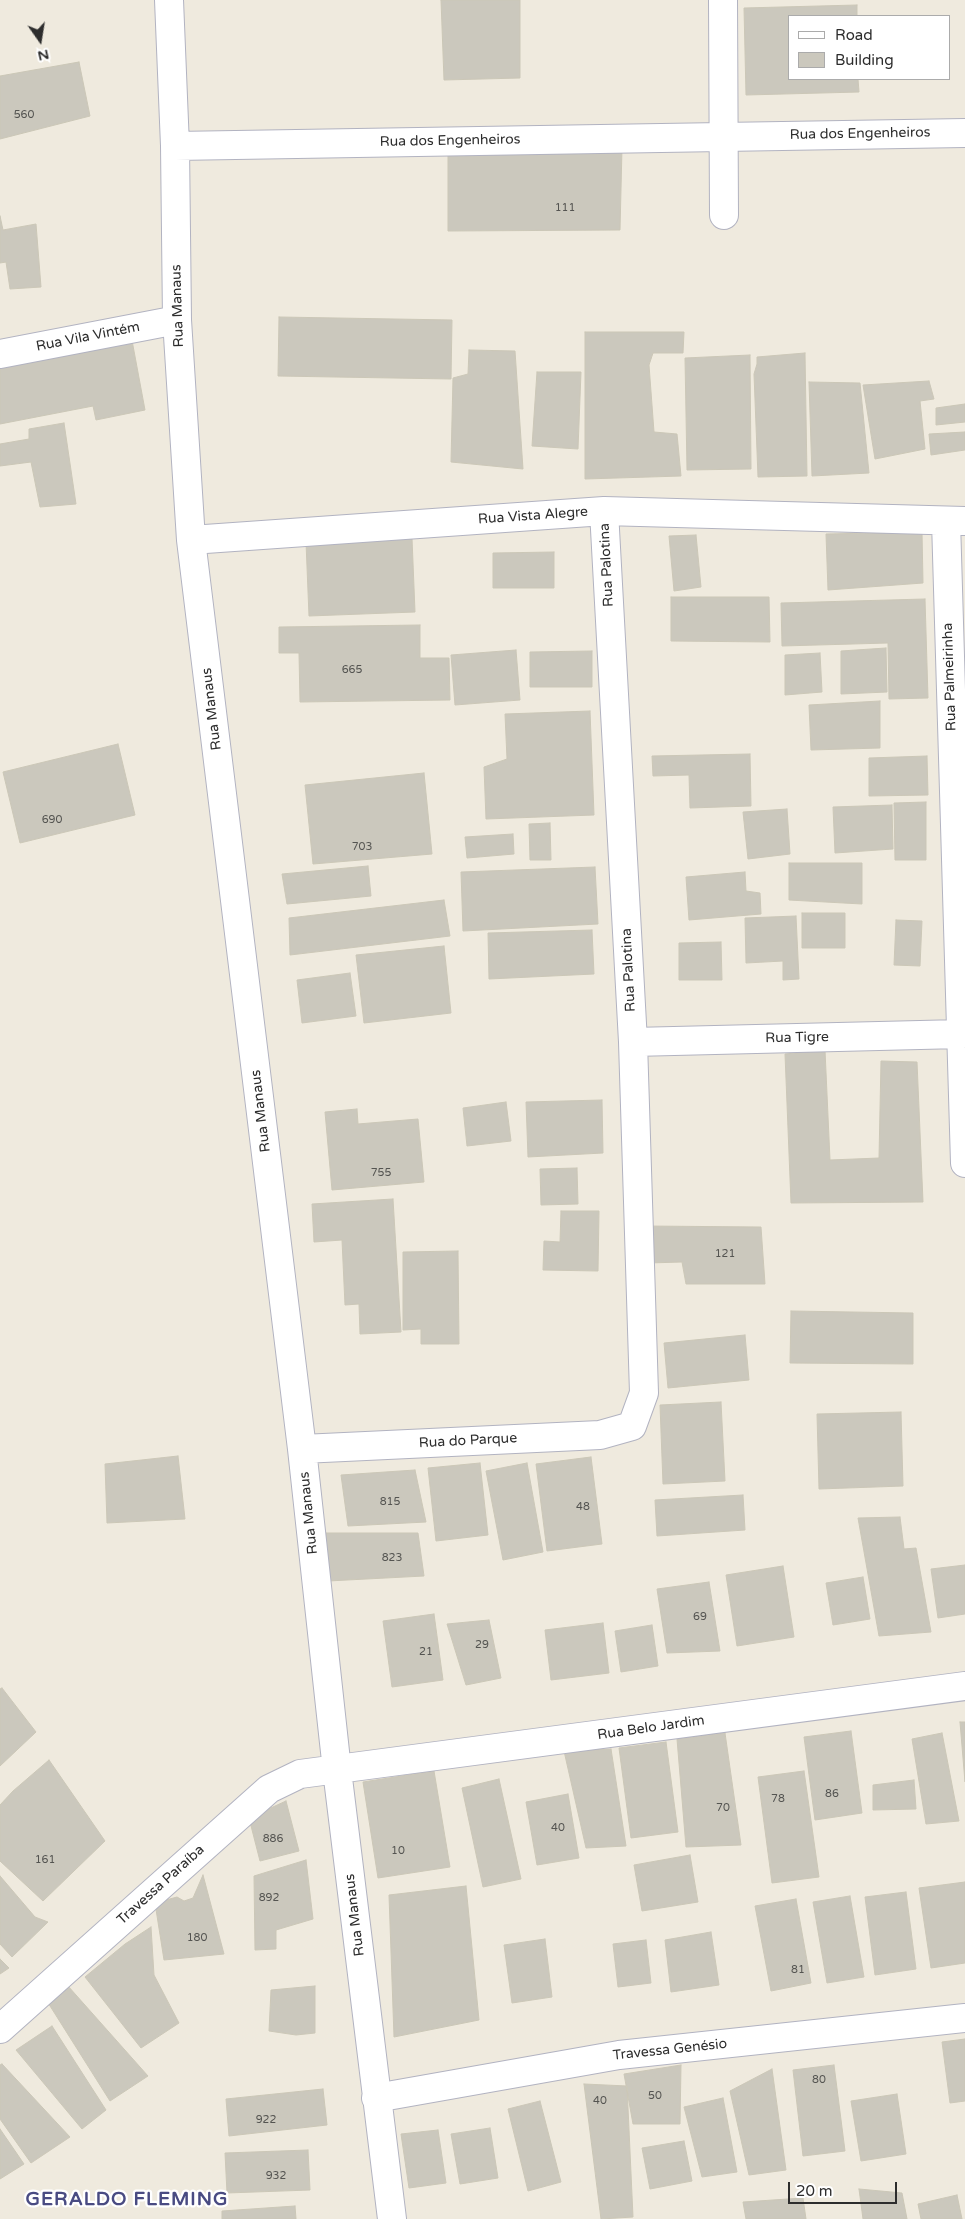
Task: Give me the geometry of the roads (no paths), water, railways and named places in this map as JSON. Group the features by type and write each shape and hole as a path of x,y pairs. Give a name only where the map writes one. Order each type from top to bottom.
{"street":[{"name":"Rua Manaus","path":"169,0 175,146 177,320 191,540 302,1449 337,1770 392,2219"},
{"path":"723,0 724,214"},
{"name":"Rua dos Engenheiros","path":"175,146 965,133"},
{"name":"Rua Vila Vintém","path":"0,354 177,320"},
{"name":"Rua Vista Alegre","path":"191,540 604,512 955,521"},
{"name":"Rua Palotina","path":"604,512 633,1042 644,1393 632,1426"},
{"name":"Rua Palmeirinha","path":"955,521 961,1034 965,1163"},
{"name":"Rua Tigre","path":"633,1042 961,1034"},
{"name":"Rua do Parque","path":"302,1449 600,1435 632,1426"},
{"name":"Rua Belo Jardim","path":"337,1770 965,1686"},
{"name":"Travessa Paraíba","path":"0,2029 269,1789 300,1774 337,1770"},
{"name":"Travessa Genésio","path":"376,2098 619,2054 965,2018"}],"district":[{"name":"GERALDO FLEMING","path":"127,2200"}]}
